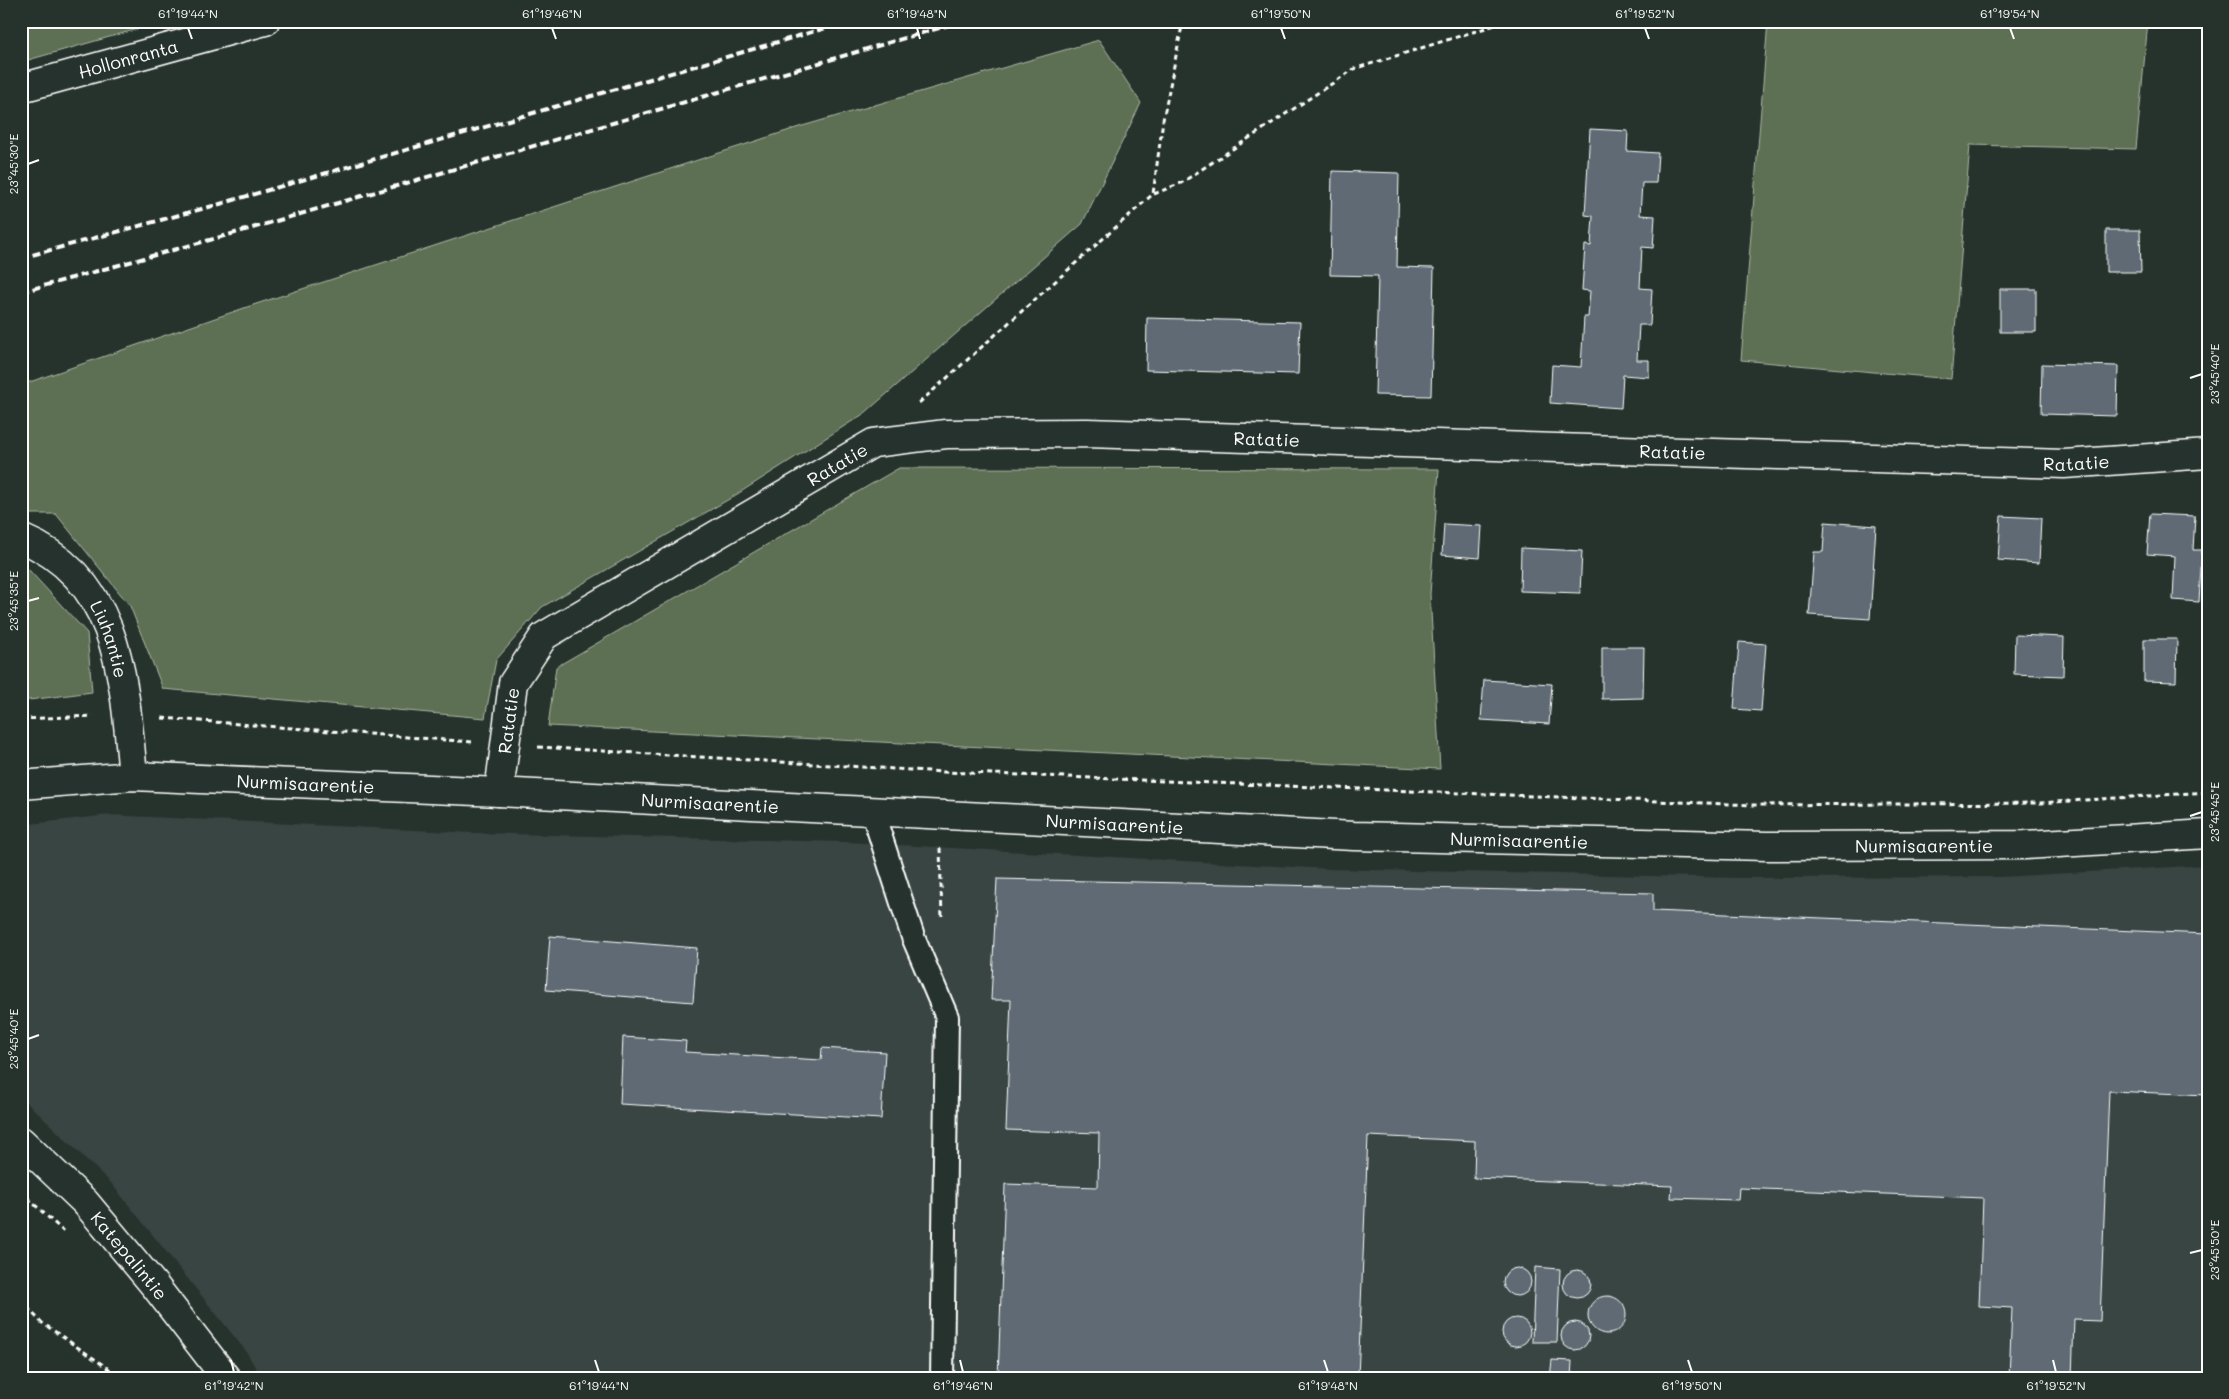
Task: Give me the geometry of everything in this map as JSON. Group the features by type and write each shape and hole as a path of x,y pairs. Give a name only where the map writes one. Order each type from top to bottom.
{"street":[{"name":"Hollonranta","path":"21,88 265,21"},
{"name":"Ratatie","path":"499,792 512,683 544,636 873,444 946,434 1087,433 2064,464 2208,454"},
{"name":"Liuhantie","path":"21,538 68,566 101,608 119,661 133,776"},
{"name":"Nurmisaarentie","path":"21,785 133,776 872,810 1354,836 1767,846 2025,845 2208,834"},
{"name":"Katepalintie","path":"21,1141 85,1202 155,1286 226,1378"}],"lane":[{"path":"872,810 913,937 946,1017 942,1378"}],"path":[{"path":"1153,194 1163,120 1182,21"},
{"path":"918,404 1153,194 1180,182 1354,69 1508,21"},
{"path":"21,719 127,716 504,744 944,772 1754,805 2040,804 2208,792"},
{"path":"21,1301 41,1322 122,1378"}],"shaded area":[{"path":"109,815 473,833 846,842 1329,869 1742,878 2000,877 2208,865 2208,1378 262,1378 245,1350 111,1183 21,1097 21,825"}],"green space":[{"path":"21,21 166,21 21,62"},
{"path":"1768,21 2148,21 2136,149 1970,145 1951,379 1741,360"},
{"path":"1099,40 1141,103 1082,224 865,413 731,498 542,607 496,660 485,718 163,689 130,606 56,514 21,514 21,385 250,306 799,127"},
{"path":"899,468 1439,469 1430,594 1440,769 548,726 556,667"},
{"path":"21,567 28,569 87,633 92,692 21,701"}],"building":[{"path":"1590,129 1628,131 1627,151 1658,153 1656,183 1642,183 1640,215 1655,216 1653,248 1642,247 1640,288 1652,289 1650,325 1639,325 1637,360 1649,360 1649,377 1623,375 1621,408 1550,403 1552,365 1581,367 1584,317 1588,317 1590,291 1582,290 1585,245 1591,246 1593,216 1585,215"},
{"path":"1332,171 1399,173 1397,267 1434,268 1431,396 1375,395 1378,276 1330,275"},
{"path":"2106,230 2140,230 2141,272 2106,272"},
{"path":"2000,289 2036,289 2036,332 2000,332"},
{"path":"1147,318 1300,322 1298,374 1146,370"},
{"path":"2042,364 2118,366 2117,416 2041,414"},
{"path":"2150,514 2195,516 2193,550 2202,550 2199,602 2173,600 2175,556 2147,554"},
{"path":"2001,516 2041,518 2039,563 1998,560"},
{"path":"1825,522 1876,526 1870,619 1809,615 1814,552 1823,552"},
{"path":"1444,524 1482,526 1480,558 1442,555"},
{"path":"1521,548 1582,551 1580,593 1520,591"},
{"path":"2015,635 2064,637 2063,676 2014,674"},
{"path":"2144,639 2177,639 2176,682 2144,681"},
{"path":"1739,642 1766,644 1761,711 1734,709"},
{"path":"1602,647 1644,647 1643,698 1602,699"},
{"path":"1484,680 1552,684 1549,724 1481,720"},
{"path":"997,879 1653,893 1653,911 2208,934 2208,1095 2109,1091 2100,1321 2074,1320 2072,1378 2009,1378 2012,1308 1979,1306 1983,1198 1739,1188 1738,1200 1671,1198 1672,1186 1474,1178 1475,1141 1368,1136 1358,1378 998,1378 1005,1184 1098,1187 1099,1133 1006,1130 1011,1000 991,1000"},
{"path":"550,936 697,948 693,1002 546,990"},
{"path":"623,1037 686,1041 685,1052 821,1060 822,1048 885,1052 881,1119 620,1104"},
{"path":"1535,1267 1560,1269 1557,1342 1532,1342"},
{"path":"1517,1268 1527,1272 1531,1282 1527,1292 1517,1296 1507,1292 1503,1282 1507,1272"},
{"path":"1577,1270 1587,1274 1591,1284 1587,1294 1577,1298 1567,1294 1563,1284 1567,1274"},
{"path":"1607,1296 1620,1302 1626,1315 1620,1328 1607,1334 1594,1328 1588,1315 1594,1302"},
{"path":"1516,1318 1526,1322 1530,1332 1526,1342 1516,1346 1506,1342 1502,1332 1506,1322"},
{"path":"1575,1322 1585,1326 1589,1336 1585,1346 1575,1350 1565,1346 1561,1336 1565,1326"},
{"path":"1552,1360 1572,1361 1571,1378 1550,1378"}],"railway":[{"path":"21,258 220,204 850,21"},
{"path":"21,292 235,233 963,21"}]}
